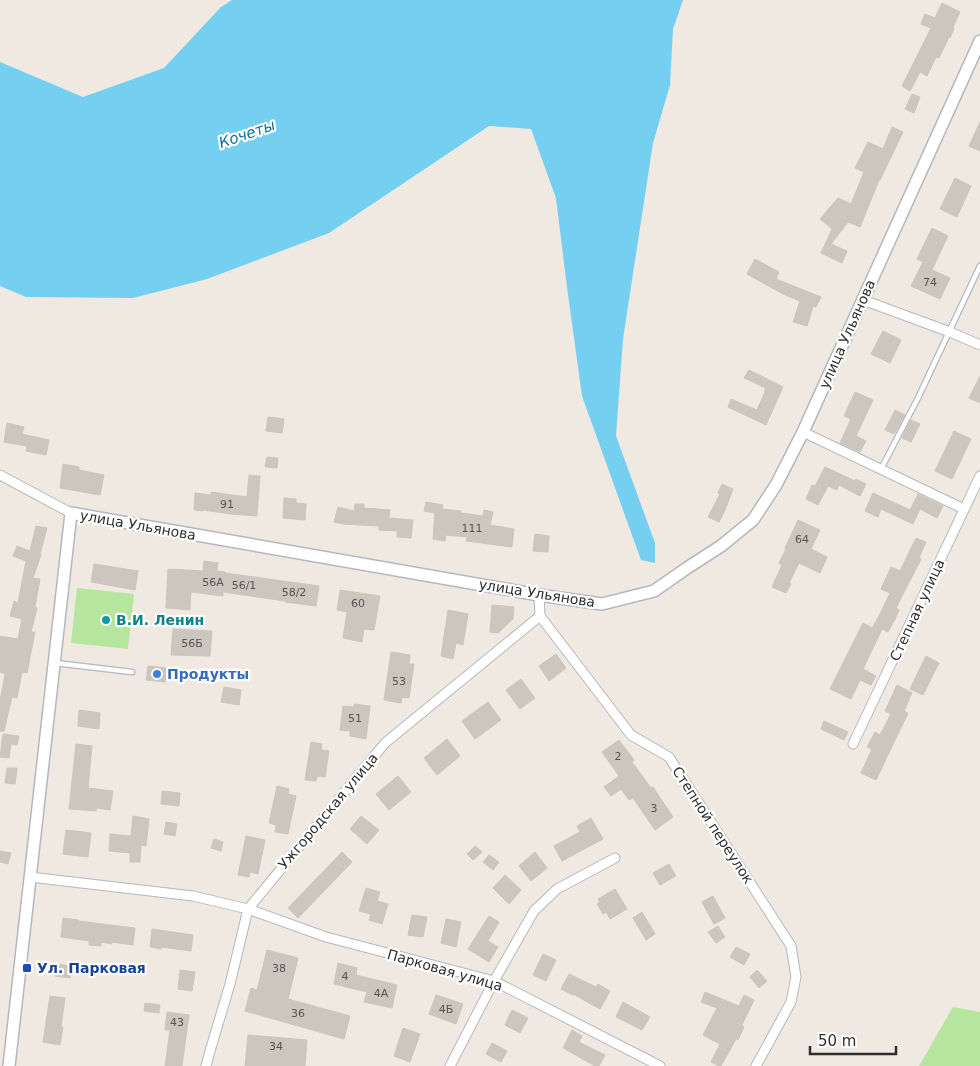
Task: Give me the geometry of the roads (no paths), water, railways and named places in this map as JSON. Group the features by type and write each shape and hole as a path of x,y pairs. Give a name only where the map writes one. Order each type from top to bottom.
{"street":[{"name":"улица Ульянова","path":"0,475 71,513 539,595 602,604 654,591 721,546 753,520 776,485 803,432 980,41"},
{"path":"863,300 980,345"},
{"path":"803,432 964,509"},
{"name":"Степная улица","path":"853,744 980,476"},
{"name":"улица Ульянова","path":"9,1066 71,513"},
{"path":"539,595 540,616"},
{"name":"Ужгородская улица","path":"206,1066 230,984 248,909 385,743 540,616"},
{"name":"Степной переулок","path":"540,616 631,735 669,757 791,946 796,977 791,1002 756,1066"},
{"path":"450,1066 534,911 557,889 615,858"},
{"path":"30,877 193,896 248,909"},
{"name":"Парковая улица","path":"248,909 326,937 494,982 654,1065"}],"lane":[{"path":"881,469 918,398 980,266"},
{"path":"54,663 132,672"}],"water":[{"name":"Кочеты","path":"232,0 683,0 673,29 670,85 653,143 623,339 616,436 655,543 655,563 641,560 582,396 556,198 531,129 489,126 329,233 207,279 133,298 26,297 0,286 0,62 83,97 164,68 221,7"}],"place":[{"name":"В.И. Ленин","path":"106,620"},
{"name":"Продукты","path":"157,674"},
{"name":"Ул. Парковая","path":"27,968"}]}
